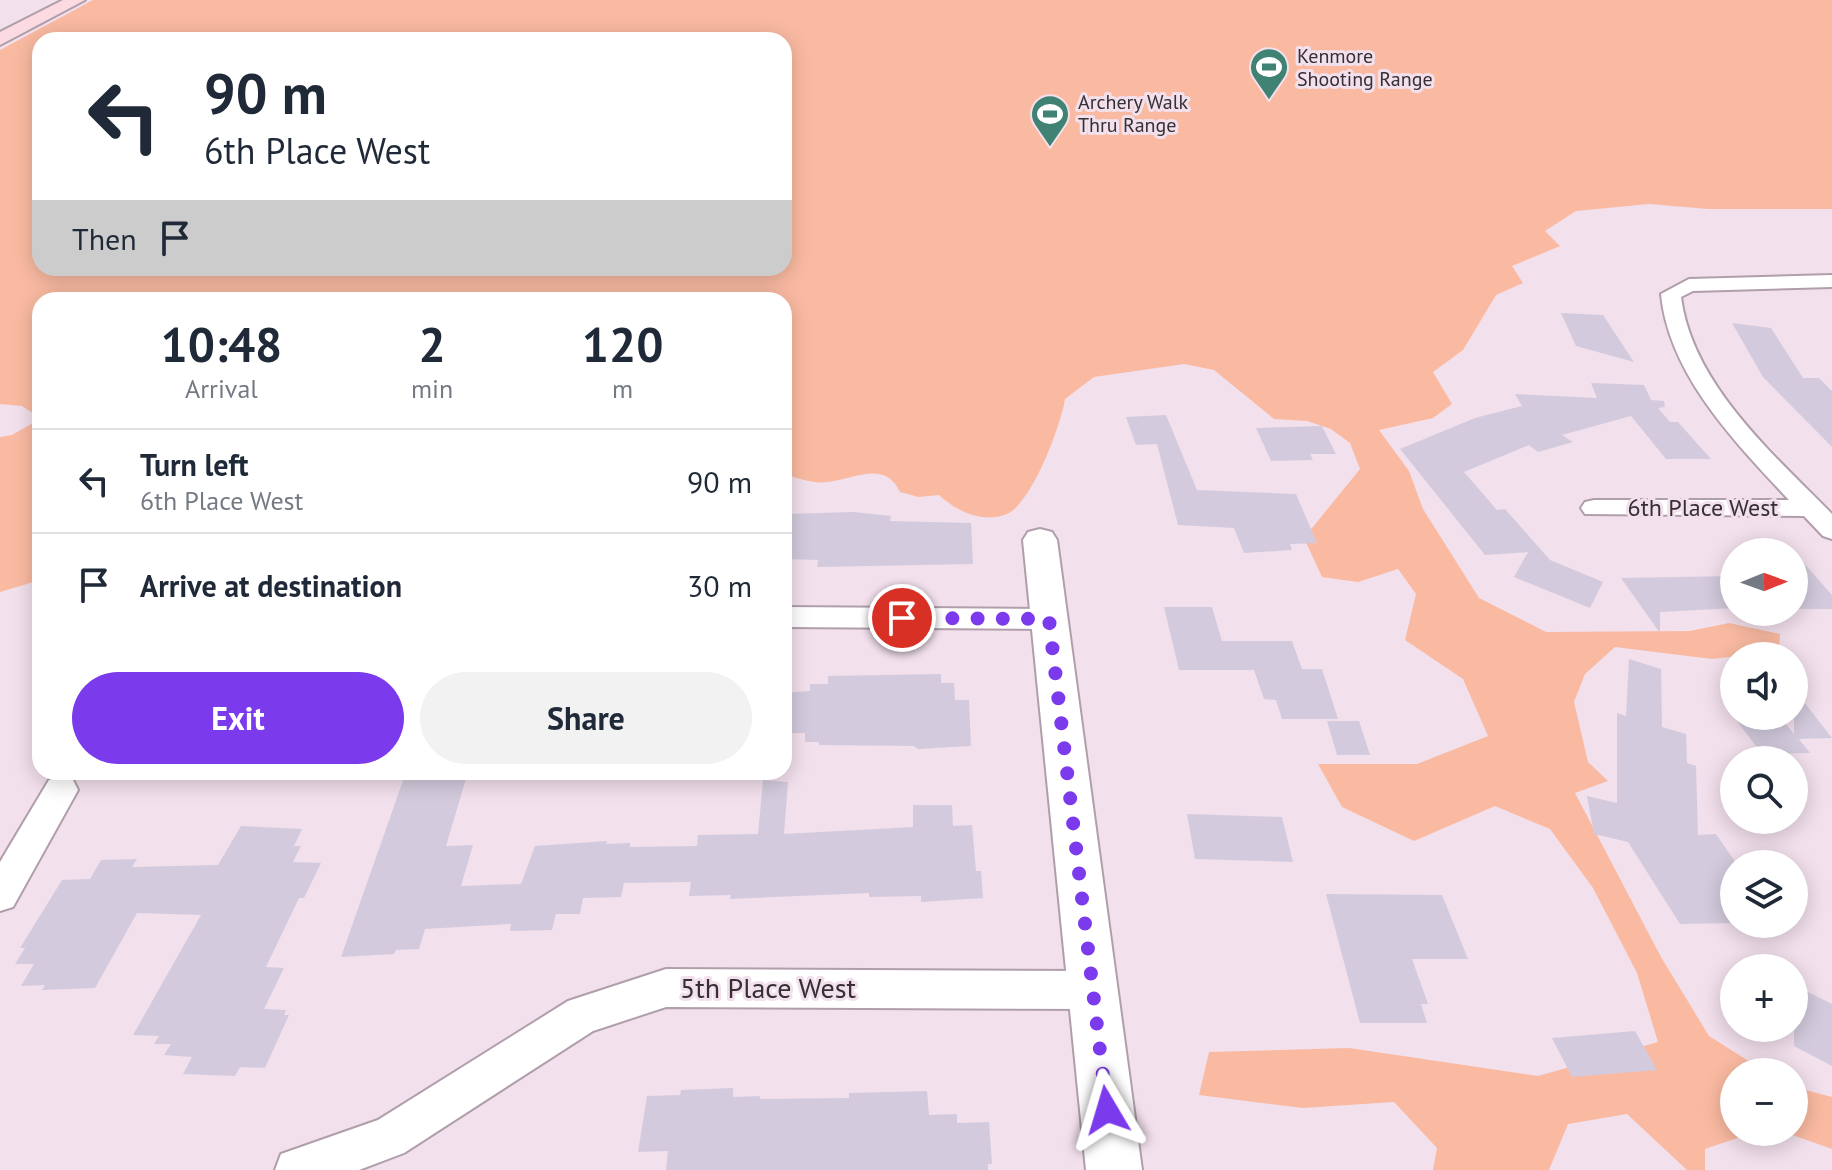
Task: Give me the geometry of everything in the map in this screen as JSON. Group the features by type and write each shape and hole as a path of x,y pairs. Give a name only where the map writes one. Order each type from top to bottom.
{"main road":[{"path":"0,39 76,0"}],"street":[{"path":"1832,281 1689,285 1671,294 1669,311 1680,342 1719,404 1832,530"},
{"name":"6th Place West","path":"1594,508 1811,508"},
{"path":"1040,540 1114,1170"},
{"path":"792,617 1049,619"},
{"path":"0,895 61,790"},
{"name":"5th Place West","path":"297,1170 389,1138 582,1015 666,988 1093,990"}],"shaded area":[{"path":"93,0 1832,0 1832,209 1708,209 1649,204 1576,211 1545,231 1560,246 1512,266 1523,283 1496,295 1463,350 1433,372 1452,404 1433,418 1379,430 1409,471 1423,509 1479,598 1546,632 1690,631 1720,625 1780,634 1780,642 1720,642 1720,658 1712,659 1615,647 1585,674 1574,702 1588,762 1608,781 1575,793 1661,957 1709,1036 1744,1058 1720,1058 1720,1144 1705,1149 1705,1170 1687,1170 1627,1114 1568,1124 1549,1170 1433,1170 1437,1148 1394,1102 1303,1108 1199,1095 1209,1052 1349,1048 1538,1076 1658,1042 1637,973 1593,888 1550,829 1495,806 1414,841 1342,807 1318,764 1417,764 1488,736 1463,679 1405,640 1416,594 1398,569 1358,582 1322,577 1304,538 1360,469 1350,443 1331,429 1307,421 1274,419 1214,370 1184,364 1094,377 1065,399 1051,444 1026,495 1007,514 989,518 970,514 939,495 919,497 900,492 886,476 877,474 827,482 792,476 792,292 32,292 32,413 22,406 0,404 0,50 32,33 32,276 792,276 792,32 33,32"},
{"path":"32,424 32,582 0,592 0,437 12,435"},
{"path":"1808,1091 1832,1097 1832,1149 1808,1140"}],"building":[{"path":"1561,313 1603,315 1634,362 1576,346"},
{"path":"1732,323 1771,328 1803,378 1819,378 1832,391 1832,447 1763,377"},
{"path":"1591,383 1644,385 1651,400 1664,401 1665,407 1658,408 1670,422 1678,422 1711,459 1666,459 1631,416 1562,435 1573,442 1538,452 1529,445 1464,472 1497,510 1505,509 1550,560 1603,582 1590,608 1514,577 1528,552 1485,555 1400,449 1475,418 1522,406 1515,394 1597,398"},
{"path":"1166,415 1197,490 1296,494 1317,543 1290,544 1292,550 1244,553 1234,528 1178,525 1157,444 1136,445 1126,417"},
{"path":"1322,426 1336,454 1310,454 1313,460 1271,461 1256,428"},
{"path":"854,512 891,516 890,521 971,523 973,564 817,567 818,560 792,559 792,514"},
{"path":"1808,568 1832,595 1832,609 1808,609"},
{"path":"1720,576 1720,609 1660,612 1660,633 1621,578"},
{"path":"1164,607 1212,607 1222,641 1292,641 1302,669 1322,669 1338,719 1282,719 1276,700 1264,699 1254,670 1179,670"},
{"path":"1629,659 1661,669 1662,727 1686,734 1687,763 1696,766 1698,835 1716,834 1727,850 1720,850 1720,923 1680,924 1628,842 1594,834 1587,796 1617,803 1617,713 1626,716"},
{"path":"941,674 941,683 954,683 955,700 969,700 971,746 918,749 914,746 819,745 819,742 805,742 805,733 792,733 792,692 810,691 810,684 828,684 828,676"},
{"path":"1808,707 1832,738 1799,739 1804,746 1756,746 1744,730 1791,730 1794,734 1794,730 1808,730"},
{"path":"1327,721 1359,721 1370,755 1337,755"},
{"path":"403,780 466,780 446,846 473,845 461,886 521,884 535,846 607,841 606,844 630,843 630,847 697,846 698,835 758,834 763,780 788,782 784,834 913,827 913,805 952,805 953,826 972,825 976,871 981,871 983,898 921,902 921,896 869,897 869,893 730,899 731,895 689,896 691,882 624,883 621,897 583,898 580,914 556,914 552,930 510,931 511,924 425,929 419,949 396,950 394,954 341,957"},
{"path":"1187,814 1282,817 1293,862 1195,859"},
{"path":"241,826 302,829 294,846 301,846 293,862 321,863 304,898 299,898 266,967 284,968 264,1009 286,1010 284,1015 289,1015 265,1068 240,1067 235,1076 183,1074 192,1057 164,1055 171,1044 154,1044 159,1036 133,1035 201,915 137,913 95,988 42,990 45,985 21,986 34,964 15,964 25,948 20,948 62,880 90,879 101,860 137,859 132,867 218,865"},
{"path":"1326,894 1442,895 1468,959 1412,959 1428,1004 1421,1004 1427,1023 1360,1023"},
{"path":"1808,992 1832,1004 1832,1066 1794,1046 1794,1042 1808,1042"},
{"path":"1635,1031 1657,1070 1572,1077 1552,1038"},
{"path":"733,1088 733,1097 760,1096 760,1099 849,1098 849,1093 927,1091 929,1115 957,1114 957,1123 989,1122 992,1164 988,1164 988,1170 666,1170 668,1151 638,1152 647,1096 680,1095 681,1090"}],"place":[{"name":"Kenmore Shooting Range","path":"1269,101"},
{"name":"Archery Walk Thru Range","path":"1050,148"}],"route":[{"path":"902,618 1049,619 1107,1110"}]}
